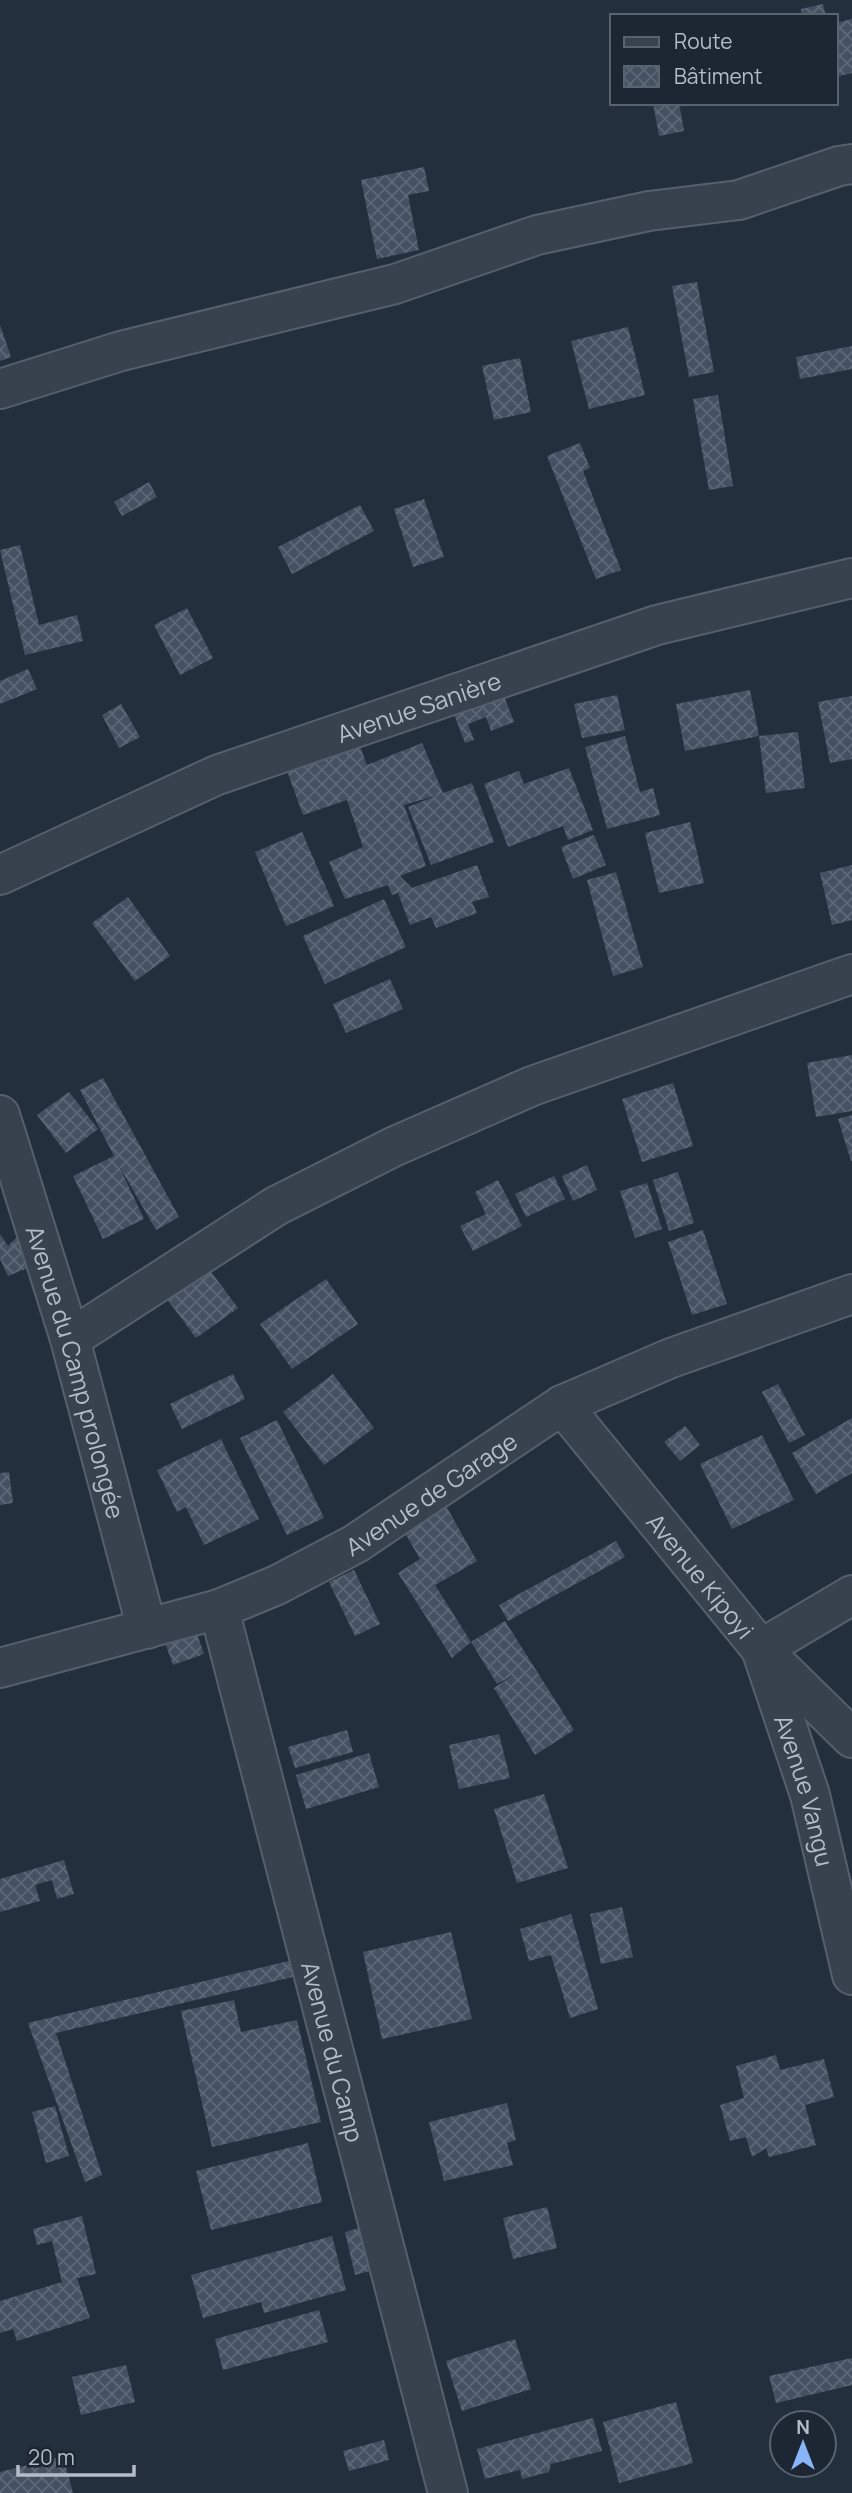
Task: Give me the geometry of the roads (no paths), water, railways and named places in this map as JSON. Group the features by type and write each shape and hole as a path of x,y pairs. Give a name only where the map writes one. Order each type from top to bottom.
{"street":[{"path":"0,389 121,351 395,284 537,235 649,211 739,200 852,164"},
{"name":"Avenue Sanière","path":"0,875 230,770 657,625 852,579"},
{"path":"70,1339 276,1206 393,1147 532,1086 852,974"},
{"name":"Avenue du Camp prolongée","path":"0,1115 70,1339 147,1629"},
{"name":"Avenue de Garage","path":"0,1668 219,1609 277,1586 355,1544 562,1405 671,1358 852,1294"},
{"name":"Avenue Kipoyi","path":"562,1405 761,1649 852,1738"},
{"path":"761,1649 852,1595"},
{"name":"Avenue du Camp","path":"219,1609 448,2493"},
{"name":"Avenue Vangu","path":"761,1649 810,1795 852,1975"}]}
